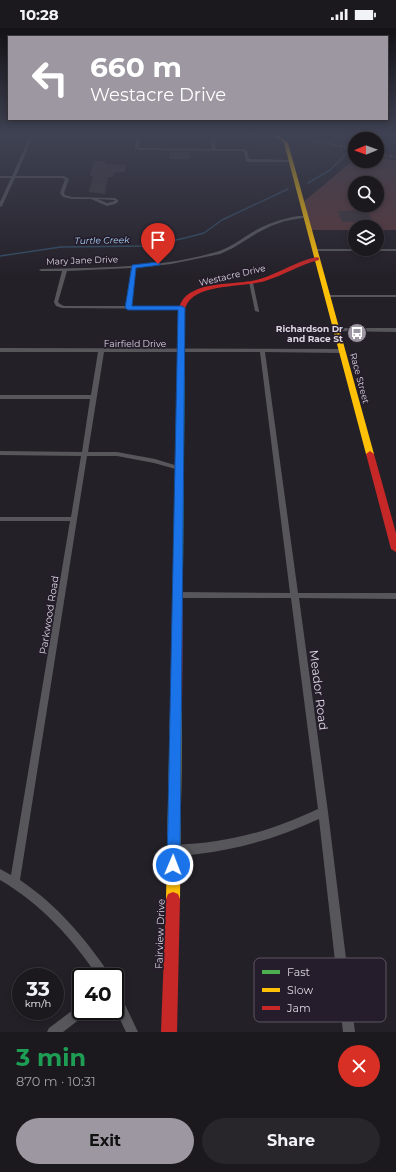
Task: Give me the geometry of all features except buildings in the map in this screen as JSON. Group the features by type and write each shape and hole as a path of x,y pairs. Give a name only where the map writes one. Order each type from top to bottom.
{"street":[{"path":"0,206 11,183"},
{"path":"66,183 62,193 65,196 72,198 91,198 110,198 117,201 106,205 91,198"},
{"name":"Race Street","path":"297,183 396,549"},
{"name":"Mary Jane Drive","path":"41,270 168,263 220,252 235,246 257,231 280,220 306,217"},
{"path":"315,250 396,250"},
{"name":"Westacre Drive","path":"182,308 188,298 199,292 251,282 270,276 299,262 317,260"},
{"path":"128,308 134,266"},
{"path":"65,269 56,302 58,305 64,307 182,308"},
{"path":"251,282 257,311"},
{"path":"327,296 396,296"},
{"name":"Fairview Drive","path":"169,1032 174,850 182,308"},
{"path":"336,330 396,330"},
{"name":"Fairfield Drive","path":"0,350 342,351"},
{"name":"Parkwood Road","path":"15,882 101,351"},
{"name":"Meador Road","path":"262,351 323,812 340,958"},
{"path":"0,397 93,397"},
{"path":"0,452 84,453 137,457 180,468"},
{"path":"0,519 74,519"},
{"path":"178,595 295,597 396,596"},
{"path":"174,850 229,845 277,832 323,812"},
{"path":"0,874 15,882 40,900 66,924 86,947 99,968"},
{"path":"124,1015 132,1032"},
{"path":"52,1032 72,1018"},
{"name":"Meador Road","path":"348,1022 349,1032"}],"shaded area":[{"path":"326,183 348,183 348,212 384,212 384,183 396,183 396,230 384,230 384,220 348,220 348,230 310,230 302,203"}],"waterway":[{"name":"Turtle Creek","path":"0,256 61,247 147,246 185,238 204,233 222,220 288,189"}],"traffic: fast":[{"path":"178,569 182,331"}],"traffic: slow":[{"path":"297,183 370,454"},
{"path":"173,899 176,711"}],"traffic: jam":[{"path":"182,331 183,305 185,301 195,293 213,288 262,280 302,262 317,259"},
{"path":"370,454 396,549"},
{"path":"176,711 178,569"},
{"path":"169,1032 173,899"}],"place":[{"name":"Richardson Dr and Race St","path":"357,333"}],"route":[{"path":"158,264 134,266 128,308 182,308 173,865"}]}
